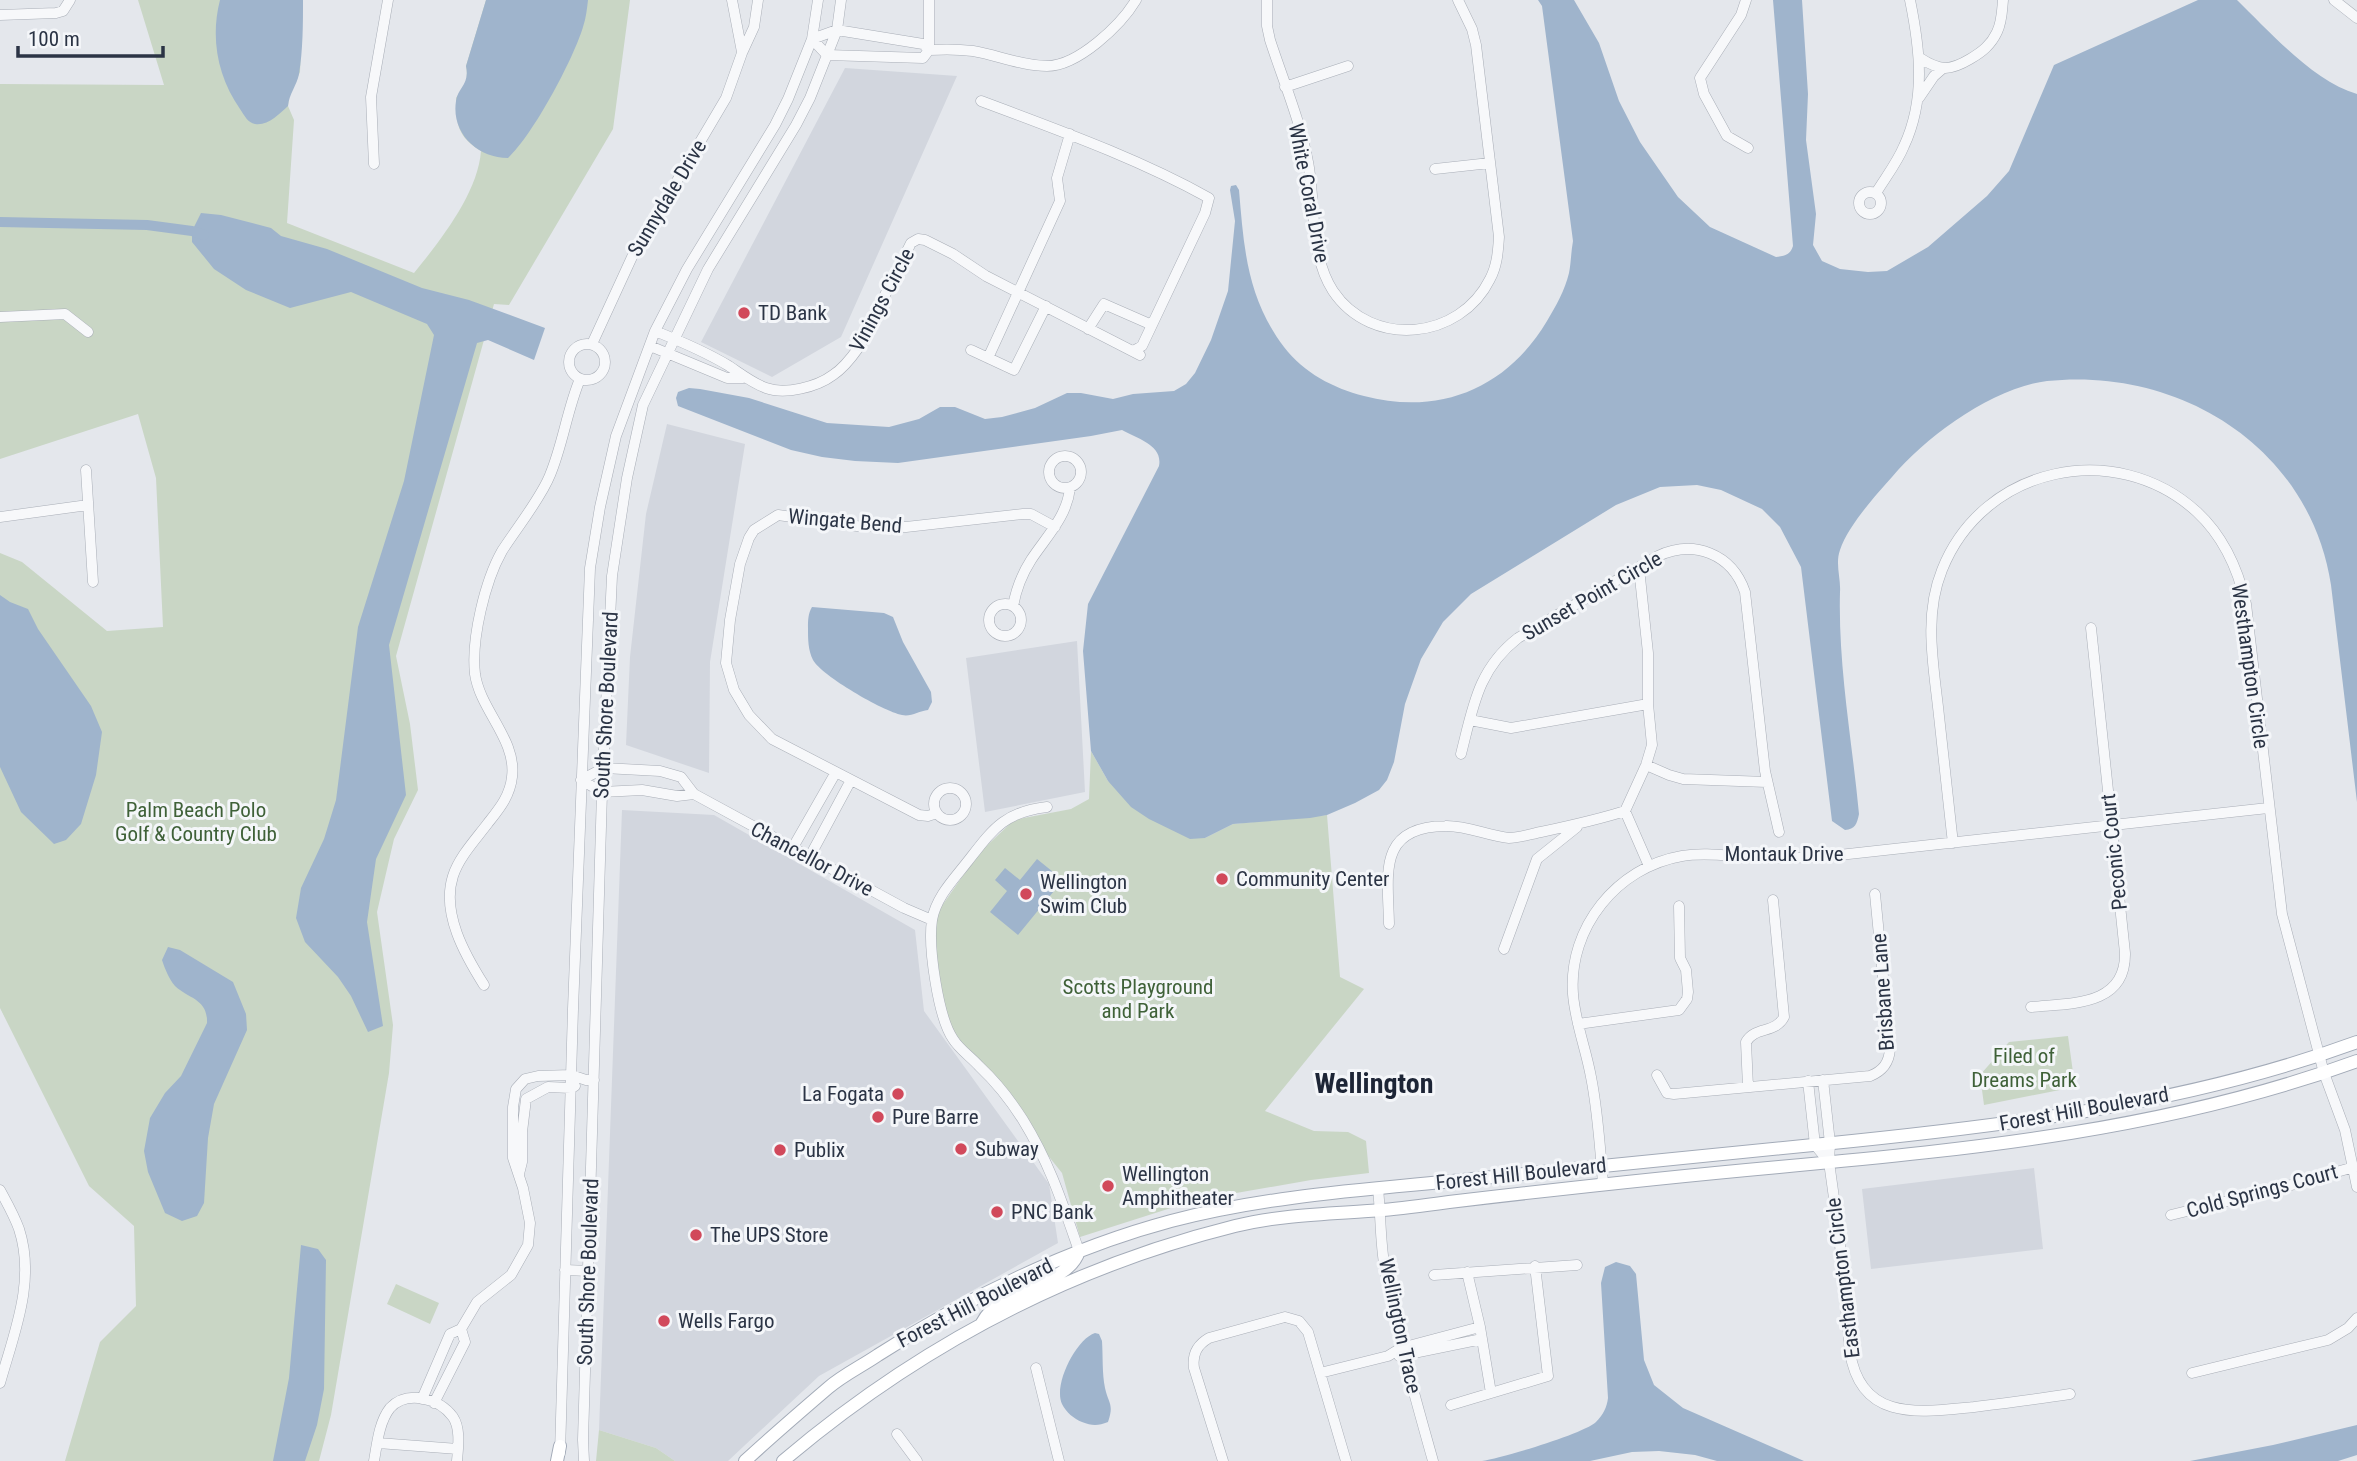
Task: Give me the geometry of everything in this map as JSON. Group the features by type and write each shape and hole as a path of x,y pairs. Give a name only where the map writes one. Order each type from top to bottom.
{"main road":[{"name":"Forest Hill Boulevard","path":"745,1461 830,1386 905,1337 955,1309 1079,1251 1168,1222 1301,1195 1968,1129 2088,1111 2211,1085 2357,1042"},
{"name":"Forest Hill Boulevard","path":"783,1461 840,1414 890,1378 982,1324 1107,1264 1237,1225 1319,1213 1380,1210 1603,1183 1953,1150 2086,1131 2209,1105 2357,1061"},
{"path":"982,1324 992,1308 1003,1300 1065,1271 1076,1261 1079,1251"},
{"path":"559,1461 560,1446"}],"street":[{"path":"0,16 56,13 63,11 70,0"},
{"path":"374,164 371,97 388,0"},
{"path":"732,0 742,53"},
{"name":"Sunnydale Drive","path":"580,379 569,367 569,356 576,347 592,344 632,257 726,98 754,27 758,0"},
{"name":"South Shore Boulevard","path":"560,1446 581,780 593,547 616,436 655,331 687,269 775,125 788,99 811,39 818,0"},
{"name":"South Shore Boulevard","path":"584,1461 590,1080 602,792 612,576 627,478 643,405 708,269 810,98 837,30 841,0"},
{"path":"929,0 929,50 923,58 827,55 811,39 837,30 923,44 929,50 974,51 997,58 1049,66 1080,54 1099,42 1119,23 1136,0"},
{"name":"White Coral Drive","path":"1268,0 1267,26 1270,40 1303,139 1308,163 1324,274 1334,292 1360,317 1379,326 1411,331 1439,326 1464,312 1483,291 1493,272 1498,252 1499,237 1476,46 1472,29 1458,0"},
{"path":"1745,0 1741,15 1700,78 1704,94 1727,135 1748,148"},
{"path":"1876,193 1902,150 1917,101 1920,58 1910,0"},
{"path":"1920,58 1942,69 1956,68 1983,51 2001,23 2003,0"},
{"path":"2334,0 2357,18"},
{"path":"1286,87 1348,66"},
{"path":"1917,101 1942,69"},
{"name":"Vinings Circle","path":"655,331 729,366 743,378 766,388 779,391 797,389 833,376 850,360 911,243 918,239 953,254 986,276 1136,353 1152,326 1205,213 1209,198 1070,134 981,101"},
{"path":"988,358 1060,201 1057,178 1070,134"},
{"path":"1435,169 1490,163"},
{"path":"1088,329 1104,304 1152,326"},
{"path":"971,350 1014,370 1046,306"},
{"path":"0,317 65,314 88,332"},
{"path":"484,985 462,949 453,923 453,876 466,853 507,797 513,775 512,757 481,694 475,673 477,631 485,591 500,554 550,476 580,379 592,379 604,368 604,356 592,344"},
{"name":"Vinings Circle","path":"650,346 727,378 743,378"},
{"path":"86,470 93,582"},
{"name":"Westhampton Circle","path":"1953,843 1931,639 1931,618 1938,581 1952,548 1973,520 1989,505 2025,483 2066,472 2109,471 2129,475 2156,485 2180,499 2197,512 2220,539 2236,570 2246,604 2282,914 2324,1073 2346,1130 2357,1187"},
{"path":"1013,606 1030,562 1055,527 1067,503 1070,488"},
{"path":"0,517 88,505"},
{"name":"Wingate Bend","path":"937,813 919,815 772,739 749,715 734,690 726,663 740,564 754,530 778,515 857,526 906,527 1031,514 1055,527"},
{"name":"Sunset Point Circle","path":"1461,754 1483,677 1506,647 1639,568 1672,551 1693,548 1720,558 1731,567 1739,579 1746,599 1767,782 1779,832"},
{"path":"1639,568 1648,653 1648,704 1652,745 1625,811 1649,866"},
{"name":"Peconic Court","path":"2031,1007 2095,999 2108,992 2122,974 2124,953 2091,628"},
{"path":"1470,720 1511,728 1648,704"},
{"path":"1646,765 1684,779 1767,782"},
{"path":"581,780 604,768"},
{"name":"Chancellor Drive","path":"604,768 660,771 681,777 694,794 808,858 932,920"},
{"path":"792,849 836,772"},
{"path":"581,780 602,792"},
{"path":"808,858 851,780"},
{"name":"Chancellor Drive","path":"602,792 642,790 677,796 694,794"},
{"path":"821,798 837,806"},
{"path":"1047,807 1028,809 1007,818 990,832 943,893 932,920 933,964 941,1014 953,1040 982,1069 1021,1117 1047,1161 1079,1251"},
{"name":"Montauk Drive","path":"1603,1183 1595,1100 1578,1024 1573,974 1576,957 1588,925 1608,897 1627,880 1649,866 1681,856 1698,854 1821,857 2268,808"},
{"path":"1389,924 1390,856 1398,841 1411,833 1447,825 1512,838 1580,824 1625,811"},
{"path":"1504,949 1538,859 1580,824"},
{"name":"Brisbane Lane","path":"1657,1075 1667,1094 1870,1076 1883,1069 1889,1056 1875,894"},
{"path":"1748,1087 1746,1042 1755,1032 1776,1028 1784,1017 1773,900"},
{"path":"1578,1024 1679,1010 1684,1005 1688,992 1686,971 1680,958 1679,906"},
{"path":"422,1398 450,1334 461,1329 477,1302 511,1275 528,1245 530,1223 513,1158 513,1107 516,1089 525,1079 571,1075 590,1080"},
{"path":"519,1175 526,1099 548,1087 570,1088 590,1080"},
{"path":"1823,1080 1830,1143 1829,1162"},
{"path":"1808,1082 1815,1144 1829,1162"},
{"name":"Easthampton Circle","path":"1829,1162 1851,1360 1856,1374 1869,1393 1895,1409 1917,1412 2070,1394"},
{"name":"Cold Springs Court","path":"2171,1215 2354,1167"},
{"name":"Wellington Trace","path":"1378,1189 1385,1267 1402,1352 1433,1461"},
{"path":"0,1190 19,1229 26,1270 23,1303 0,1383"},
{"path":"1434,1275 1577,1265"},
{"path":"1451,1405 1548,1376 1535,1266"},
{"path":"565,1270 589,1271"},
{"path":"1467,1272 1491,1393"},
{"path":"1223,1461 1194,1368 1194,1354 1203,1342 1279,1318 1299,1321 1308,1332 1346,1461"},
{"path":"2192,1373 2328,1340 2348,1328 2357,1318"},
{"path":"1320,1373 1402,1352 1480,1327"},
{"path":"434,1402 465,1342 461,1329"},
{"path":"1402,1352 1482,1339"},
{"path":"1036,1368 1059,1461"},
{"path":"374,1461 386,1415 391,1407 406,1398 416,1396 434,1402 453,1418 458,1436 457,1461"},
{"path":"897,1434 917,1461"},
{"path":"378,1443 458,1449"}],"shaded area":[{"path":"845,68 957,76 841,337 772,377 701,342"},
{"path":"667,424 745,444 710,662 709,773 626,745 630,657 646,514"},
{"path":"1077,641 1085,792 985,812 966,658"},
{"path":"622,810 714,815 915,930 924,1011 1049,1184 1058,1243 819,1376 728,1461 675,1461 656,1448 599,1430"},
{"path":"2034,1168 2043,1249 1871,1269 1862,1189"}],"green space":[{"name":"Palm Beach Polo Golf & Country Club","path":"138,0 303,0 300,72 288,106 294,120 287,223 414,273 456,216 478,167 481,151 467,141 460,129 456,98 465,84 466,66 486,0 630,0 613,129 509,305 494,304 396,656 410,724 418,790 394,839 377,912 393,1025 389,1073 331,1415 319,1461 65,1461 100,1342 136,1306 134,1226 89,1186 0,1008 0,553 22,562 107,631 163,627 156,478 138,414 0,459 0,84 164,85"},
{"name":"Scotts Playground and Park","path":"1091,751 1108,781 1205,838 1233,824 1327,815 1340,977 1364,989 1265,1111 1314,1131 1348,1132 1366,1141 1369,1173 1196,1200 1080,1237 1062,1173 942,1023 932,920 978,854 1014,820 1071,809 1089,799"},
{"name":"Filed of Dreams Park","path":"2068,1036 2075,1087 1984,1105 1980,1075 2009,1042"},
{"path":"396,1284 439,1303 430,1324 387,1304"},
{"path":"599,1430 656,1448 675,1461 596,1461"}],"water":[{"path":"220,0 303,0 298,78 288,106 264,123 255,124 246,118 232,97 221,71 216,43"},
{"path":"486,0 588,0 583,27 561,77 529,132 508,158 486,154 468,141 462,133 456,113 457,96 465,82 466,66"},
{"path":"1538,0 1574,0 1599,43 1619,101 1640,142 1678,197 1710,227 1776,257 1787,255 1793,246 1773,0 1802,0 1808,94 1806,140 1816,214 1813,245 1822,261 1840,269 1887,271 1928,247 1987,196 2009,171 2054,65 2198,0 2237,0 2308,67 2341,88 2357,94 2357,802 2331,585 2318,536 2297,493 2267,457 2231,426 2190,403 2145,388 2097,380 2047,381 2004,393 1962,416 1923,446 1906,461 1855,521 1840,550 1838,560 1843,675 1859,814 1851,828 1845,830 1832,821 1801,567 1780,527 1762,509 1721,490 1697,485 1660,487 1616,505 1471,594 1443,622 1421,659 1405,704 1394,762 1387,780 1379,790 1327,815 1233,824 1205,838 1190,839 1131,807 1108,781 1091,751 1083,651 1088,604 1159,466 1157,453 1153,448 1122,430 898,463 855,461 791,450 678,406 678,392 689,388 700,389 749,398 827,423 889,427 919,419 940,407 955,407 985,419 1035,408 1067,393 1113,399 1133,394 1174,391 1186,384 1195,373 1211,340 1228,291 1235,221 1230,190 1231,186 1236,185 1239,190 1249,272 1262,310 1284,347 1310,372 1341,389 1392,401 1445,399 1469,391 1512,364 1531,344 1557,304 1569,273 1573,241 1542,6"},
{"path":"201,213 221,215 271,228 281,236 327,249 422,288 469,300 545,328 534,360 488,340 477,343 389,645 406,795 376,859 367,922 383,1026 368,1032 351,996 338,977 305,942 296,918 301,888 324,839 336,800 358,627 404,481 434,335 427,324 351,292 290,308 246,290 214,269 192,242 192,231"},
{"path":"0,595 28,609 38,629 91,706 102,732 96,775 81,824 66,840 54,844 21,812 0,767"},
{"path":"812,607 884,613 893,617 903,642 931,692 932,702 928,710 909,715 893,712 828,675 813,660 810,652 808,620"},
{"path":"1037,859 1063,880 1018,935 990,912 1007,891 995,880 1005,868 1020,880"},
{"path":"168,947 180,950 233,982 246,1014 247,1030 214,1104 208,1138 204,1203 197,1216 182,1221 165,1213 148,1172 144,1151 150,1118 165,1093 181,1076 207,1023 201,1004 175,986 169,977 162,960"},
{"path":"301,1245 318,1249 326,1260 324,1389 317,1425 305,1461 273,1461 289,1378"},
{"path":"1616,1262 1630,1266 1636,1274 1644,1360 1654,1385 1683,1408 1804,1461 1717,1461 1695,1455 1659,1451 1632,1452 1590,1461 1482,1461 1559,1439 1588,1427 1601,1417 1608,1398 1601,1283 1605,1267"},
{"path":"1095,1333 1099,1334 1102,1341 1104,1382 1111,1408 1108,1422 1095,1425 1070,1415 1060,1396 1063,1375 1074,1353"},
{"path":"2357,1425 2357,1455 2338,1461 2190,1461 2273,1445"}],"waterway":[{"path":"0,222 147,225 204,235"}],"place":[{"name":"TD Bank","path":"744,313"},
{"name":"Community Center","path":"1222,879"},
{"name":"Wellington Swim Club","path":"1026,894"},
{"name":"La Fogata","path":"898,1094"},
{"name":"Pure Barre","path":"878,1117"},
{"name":"Subway","path":"961,1149"},
{"name":"Publix","path":"780,1150"},
{"name":"Wellington Amphitheater","path":"1108,1186"},
{"name":"PNC Bank","path":"997,1212"},
{"name":"The UPS Store","path":"696,1235"},
{"name":"Wells Fargo","path":"664,1321"}],"district":[{"name":"Wellington","path":"1374,1083"}]}
